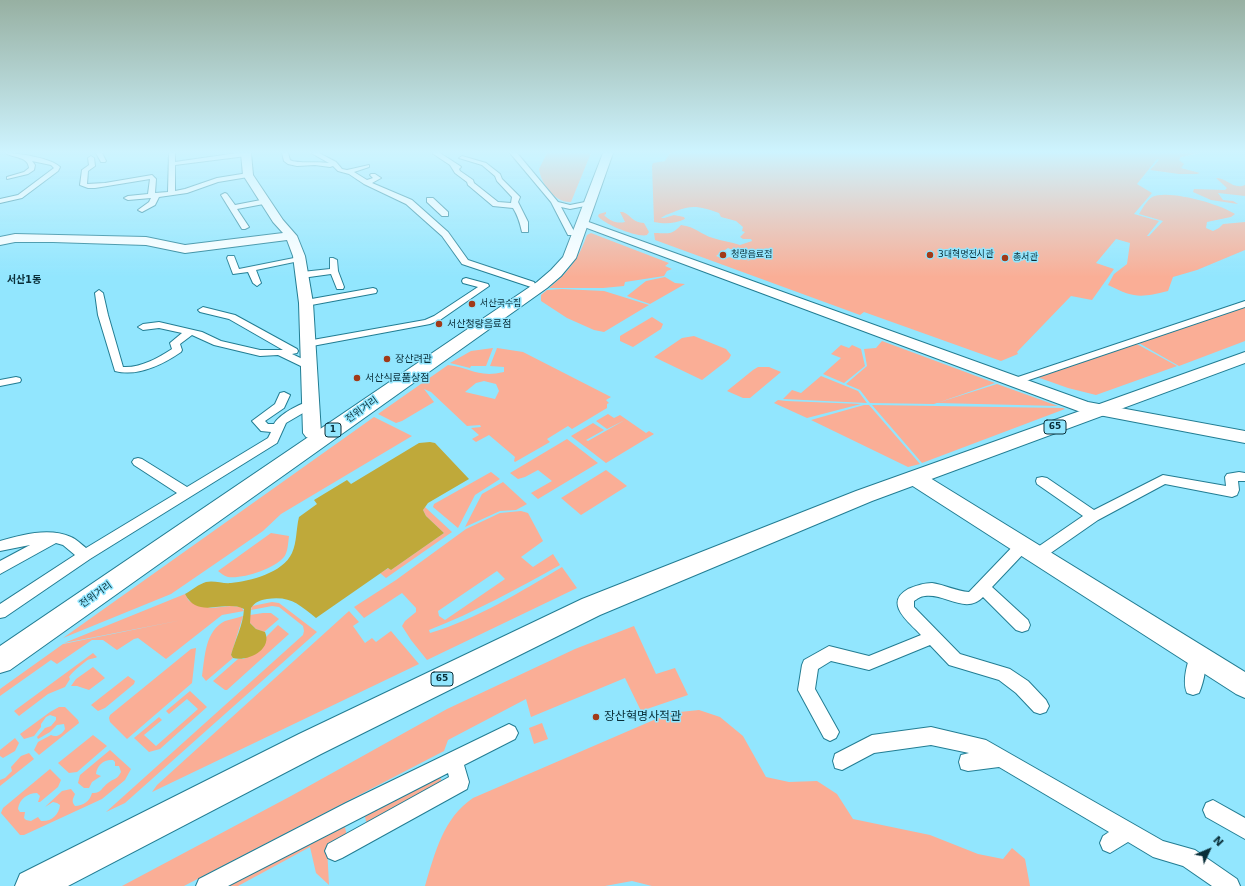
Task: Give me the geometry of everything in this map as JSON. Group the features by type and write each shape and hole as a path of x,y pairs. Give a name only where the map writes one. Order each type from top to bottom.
{"main road":[{"name":"전위거리","path":"0,661 542,285 556,273 569,258 585,194"},
{"name":"전위거리","path":"0,646 531,284 559,257 577,228 591,194"},
{"name":"65","path":"32,886 310,744 591,607 864,496 1245,357"}],"street":[{"path":"0,201 20,197 24,194"},
{"path":"128,198 168,194"},
{"path":"261,194 279,222 291,236 299,259 306,303 312,433"},
{"path":"392,194 409,202 422,212 445,234 465,262 531,284"},
{"path":"482,194 496,204 515,206"},
{"path":"514,194 516,197 514,202 515,206 523,218 526,226 525,230"},
{"path":"549,194 577,228 1084,408 1245,437"},
{"path":"225,195 245,227"},
{"path":"142,210 152,203 154,196"},
{"path":"422,212 442,211 430,200"},
{"path":"232,208 266,201"},
{"path":"557,204 570,207 582,204"},
{"path":"0,241 15,238 30,238 137,241 185,249 291,236"},
{"path":"231,258 236,272 299,259"},
{"path":"333,260 334,270 340,286"},
{"path":"251,269 258,283"},
{"path":"302,275 334,270"},
{"path":"143,327 159,325 200,334 218,343 260,353 280,352 309,356 437,318 485,286 466,281"},
{"path":"306,303 373,291"},
{"path":"99,293 103,316 119,369 132,370 168,356 177,350 175,343 190,332"},
{"path":"1013,382 1245,304"},
{"path":"203,310 232,316 288,349 309,356"},
{"path":"0,383 16,380"},
{"path":"278,428 265,428 258,420 280,406 284,396"},
{"path":"0,612 85,555 274,440 280,421 311,404"},
{"path":"138,462 187,493"},
{"path":"1040,706 1022,687 1004,674 955,660 906,609 906,598 918,590 929,588 961,598 972,598 982,587 1030,551 1163,479 1232,492 1231,477 1245,477"},
{"path":"915,478 1245,686"},
{"path":"1042,481 1093,516"},
{"path":"0,546 13,542 45,538 65,540 85,555"},
{"path":"0,568 53,539"},
{"path":"982,587 1022,625"},
{"path":"830,732 806,690 810,665 829,653 868,663 933,637"},
{"path":"1194,687 1198,657"},
{"path":"206,886 352,810 509,733"},
{"path":"842,761 872,744 930,736 980,746 1160,850 1188,857 1230,886"},
{"path":"968,762 1002,758"},
{"path":"334,851 460,782 454,760"},
{"path":"1213,810 1245,829"},
{"path":"1110,843 1127,831"}],"shaded area":[{"path":"552,194 574,194 571,202"},
{"name":"3대혁명전시관","path":"653,194 1151,194 1134,214 1159,221 1147,236 1149,236 1163,221 1139,214 1150,198 1160,195 1170,195 1206,202 1235,214 1231,217 1207,222 1206,228 1213,231 1223,224 1245,222 1245,250 1197,270 1173,277 1168,291 1137,296 1108,285 1114,274 1127,264 1130,243 1116,239 1096,263 1114,269 1092,300 1071,296 1017,352 1018,354 1001,361 864,312 860,315 655,240 654,233 672,232 681,225 690,227 713,238 740,245 752,241 751,239 743,239 740,237 745,232 742,231 743,227 736,221 721,217 719,213 693,207 682,209 661,218 674,215 684,217 685,219 673,223 654,222","holes":["728,248 739,253 743,258 751,261 729,257 725,259 716,256"]},
{"path":"1198,194 1219,194 1223,200 1233,201 1238,204 1211,200"},
{"path":"1230,194 1245,194 1245,196"},
{"path":"606,212 604,215 606,217 619,223 625,222 620,212 623,212 634,220 644,223 649,232 647,235 636,234 606,223 598,216 599,214"},
{"path":"591,233 669,263 665,266 672,269 667,271 664,276 625,282 624,286 603,288 549,288 567,271 580,251 587,235"},
{"path":"665,277 675,283 685,284 650,304 627,296 646,281"},
{"path":"562,289 604,291 649,305 604,332 594,330 567,318 541,301 541,295 547,290"},
{"path":"1245,307 1245,341 1179,366 1137,342"},
{"path":"652,317 663,324 661,329 633,347 620,341 620,336"},
{"path":"694,336 726,349 731,355 729,359 702,380 654,357 682,338"},
{"path":"882,341 995,383 934,404 870,403 860,390 846,384 867,366 864,349 876,348"},
{"path":"1135,343 1177,366 1096,395 1068,388 1037,377"},
{"path":"841,345 849,348 852,345 861,349 865,366 844,383 823,374 841,358 831,354"},
{"path":"493,348 486,366 471,366 470,368 450,363 471,351"},
{"path":"497,348 523,352 611,397 606,400 609,403 607,404 607,408 572,429 568,426 547,439 550,442 515,462 515,457 489,435 476,442 472,439 479,435 471,428 481,427 480,425 467,426 431,392 424,389 434,402 402,421 396,423 378,414 448,365 488,374 504,372 504,367 490,366","holes":["484,381 496,384 499,391 495,399 465,392 476,383"]},
{"path":"758,367 769,367 781,372 750,398 743,398 727,391 753,370"},
{"path":"821,376 858,391 867,403 783,399 792,390 801,393"},
{"path":"997,384 1058,406 937,403"},
{"path":"778,400 861,404 807,418 774,403"},
{"path":"864,405 869,405 920,464 908,467 811,420"},
{"path":"872,405 1063,408 1065,409 922,463"},
{"path":"608,414 614,418 620,415 646,433 649,431 654,434 606,463 571,436 593,423 604,430 586,440 588,441 625,420 607,429 596,421"},
{"path":"374,417 412,436 281,514 263,531 171,594 63,638"},
{"path":"567,439 598,463 538,499 531,493 552,481 538,470 518,479 510,473"},
{"path":"419,443 435,443 469,479 428,503 423,510 426,516 444,533 391,570 388,568 316,618 299,605 288,600 275,598 264,599 254,604 251,608 250,623 256,629 265,632 265,644 262,649 251,656 239,659 233,658 231,655 241,627 244,609 228,606 204,608 190,602 185,594 206,582 239,582 256,578 274,571 288,560 292,553 295,544 299,517 317,504 314,500 347,480 351,484"},
{"path":"606,470 627,486 581,515 561,498"},
{"path":"491,472 500,479 475,495 458,528 433,507 434,504"},
{"path":"503,482 527,504 516,510 500,511 465,527 482,494"},
{"path":"425,507 452,532 386,578 380,573 389,568 391,570 444,533 426,516 423,510"},
{"path":"521,511 528,513 543,541 521,557 533,567 553,554 560,565 479,608 429,630 430,633 481,613 562,567 577,588 427,660 402,626 405,621 416,612 416,608 402,593 364,618 354,607 396,580 466,529 500,513","holes":["497,571 505,579 445,620 439,616 438,611"]},
{"path":"271,533 289,536 286,553 279,561 266,569 250,575 228,577 218,571"},
{"path":"185,594 189,601 211,608 231,606 241,607 244,611 222,615 166,659 138,638 117,650 103,640 92,640 57,664 51,660 0,696 0,689 63,644 182,620 64,643"},
{"path":"272,602 279,603 317,632 125,803 106,812 303,635 303,626 279,607 272,606 251,610 252,606"},
{"path":"349,611 359,622 353,626 365,643 372,638 376,642 391,631 419,664 152,792 157,785"},
{"path":"271,613 279,619 264,632 256,629 250,623 250,615"},
{"path":"243,616 231,655 233,658 206,681 202,676 204,660 207,645 213,631 218,625 225,621"},
{"path":"278,625 289,634 227,690 213,681 238,659 244,659"},
{"path":"634,626 656,674 675,668 688,695 641,711 625,678 531,717 526,699 448,740 444,751 184,886 122,886 291,796 447,709 575,649"},
{"path":"196,648 192,683 127,739 110,722 110,715 191,649"},
{"path":"93,653 97,657 90,659 75,671 69,677 70,679 65,687 48,694 19,716 14,711"},
{"path":"93,667 105,678 89,690 77,686 71,686 76,679"},
{"path":"128,676 135,681 134,684 105,708 98,711 91,705"},
{"path":"190,691 207,707 160,749 149,752 134,738 159,717 162,720 144,735 156,746 198,709 187,699 169,714 166,711"},
{"path":"59,707 65,707 78,720 79,723 39,755 34,750 38,742 51,735 57,736 61,734 65,729 64,724 57,725 50,732 38,739 37,737 45,728 51,726 56,720 56,717 50,715 46,717 34,736 24,739 20,734"},
{"path":"699,710 720,717 743,736 766,777 789,782 817,781 837,794 853,819 930,835 978,854 1003,859 1012,848 1025,859 1030,886 652,886 632,881 605,886 425,886 432,861 447,826 463,806 473,798 670,713"},
{"path":"542,723 548,739 534,744 529,728"},
{"path":"93,735 107,746 77,772 69,773 58,763"},
{"path":"15,738 19,743 15,751 3,758 0,756 0,750"},
{"path":"110,750 131,769 125,780 102,799 24,835 20,835 1,813 3,808 50,769 61,780 58,787 40,802 38,802 40,796 37,793 24,797 20,802 18,809 20,812 25,812 24,818 31,821 38,817 41,821 45,821 54,817 58,812 60,805 53,802 45,807 62,791 71,789 75,794 73,801 75,806 83,804 88,801 92,793 99,791 120,775 121,772 119,766 115,766 115,762 113,760 107,760 99,765 96,774 101,776 92,782 89,788 84,788 78,783 80,775"},
{"path":"29,753 34,759 0,786 0,780 5,778 12,771 11,767 21,756"},
{"path":"439,774 444,787 367,826 364,812"},
{"path":"344,822 347,837 327,847 329,885 316,873 310,847 238,886 222,886"}],"place":[{"name":"청량음료점","path":"723,255"},
{"name":"3대혁명전시관","path":"930,255"},
{"name":"총서관","path":"1005,258"},
{"name":"서산국수집","path":"472,304"},
{"name":"서산청량음료점","path":"439,324"},
{"name":"장산려관","path":"387,359"},
{"name":"서산식료품상점","path":"357,378"},
{"name":"장산혁명사적관","path":"596,717"}],"district":[{"name":"서산1동","path":"24,280"}]}
